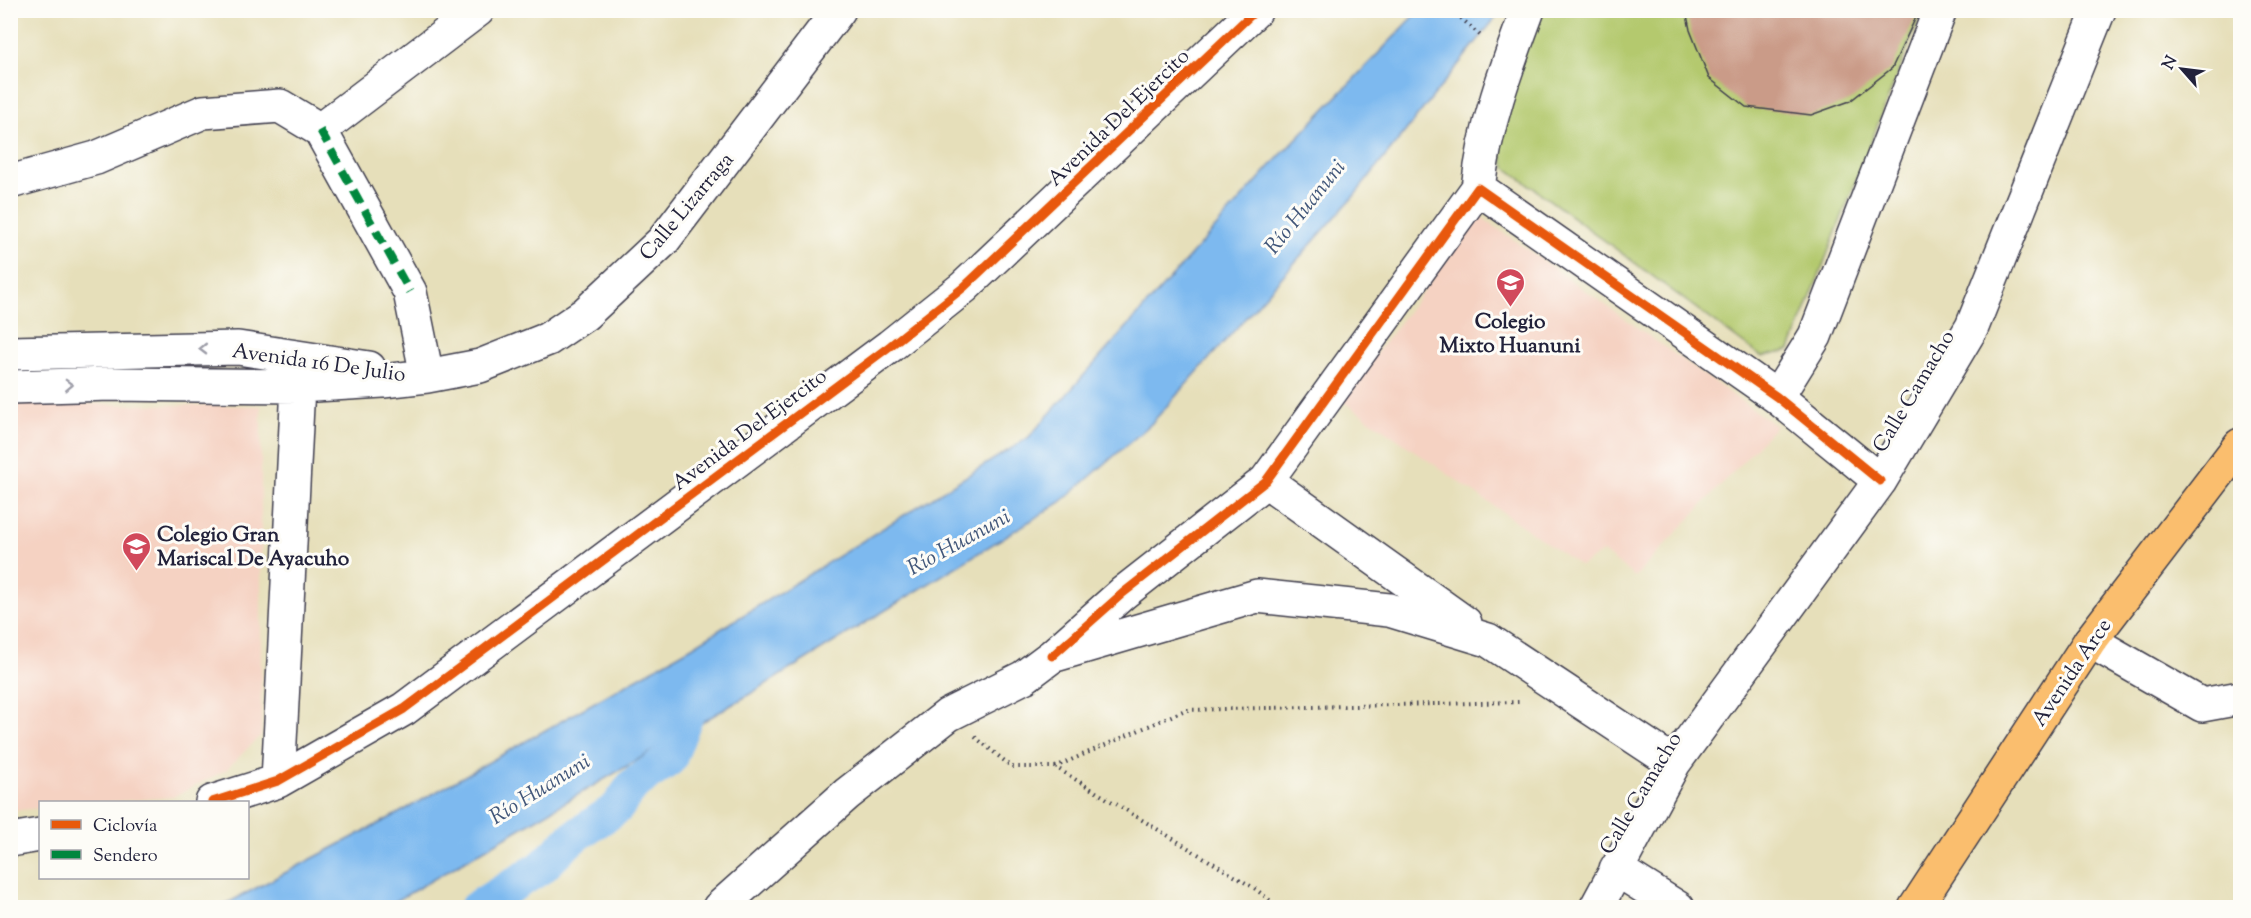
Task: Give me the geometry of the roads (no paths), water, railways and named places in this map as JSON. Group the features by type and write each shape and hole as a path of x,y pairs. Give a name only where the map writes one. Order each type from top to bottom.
{"main road":[{"name":"Avenida Arce","path":"1915,908 2090,641 2241,445"}],"street":[{"path":"320,130 478,10"},
{"name":"Calle Lizarraga","path":"427,376 480,366 548,339 585,314 663,241 839,10"},
{"name":"Avenida Del Ejercito","path":"215,801 278,781 404,709 955,295 1256,10"},
{"path":"719,908 847,794 948,715 1023,677 1052,656 1123,594 1266,481 1478,188 1483,145 1502,80 1528,10"},
{"path":"1777,397 1815,336 1940,10"},
{"name":"Calle Camacho","path":"1596,908 1674,763 1880,481 1972,327 2099,10"},
{"path":"10,182 96,158 203,112 280,106 320,130 410,292 427,376"},
{"path":"1478,188 1777,397 1880,481"},
{"name":"Avenida 16 De Julio","path":"10,353 238,348 297,372"},
{"path":"278,781 297,372"},
{"name":"Avenida 16 De Julio","path":"10,387 111,384 297,372 427,376"},
{"path":"1266,481 1488,640 1674,763"},
{"path":"1052,656 1257,596 1389,610 1488,640"},
{"path":"2090,641 2202,705 2241,698"},
{"path":"10,840 39,836"},
{"path":"1616,869 1678,908"}],"water":[{"name":"Río Huanuni","path":"1419,11 1501,11 1354,196 1151,424 1061,502 745,697 386,907 220,907 399,813 692,647 1028,438 1274,162"}],"waterway":[{"path":"476,908 542,867 571,839 617,808 633,785 670,759 696,691"}],"place":[{"name":"Colegio Mixto Huanuni","path":"1510,308"},
{"name":"Colegio Gran Mariscal De Ayacuho","path":"136,572"}]}
